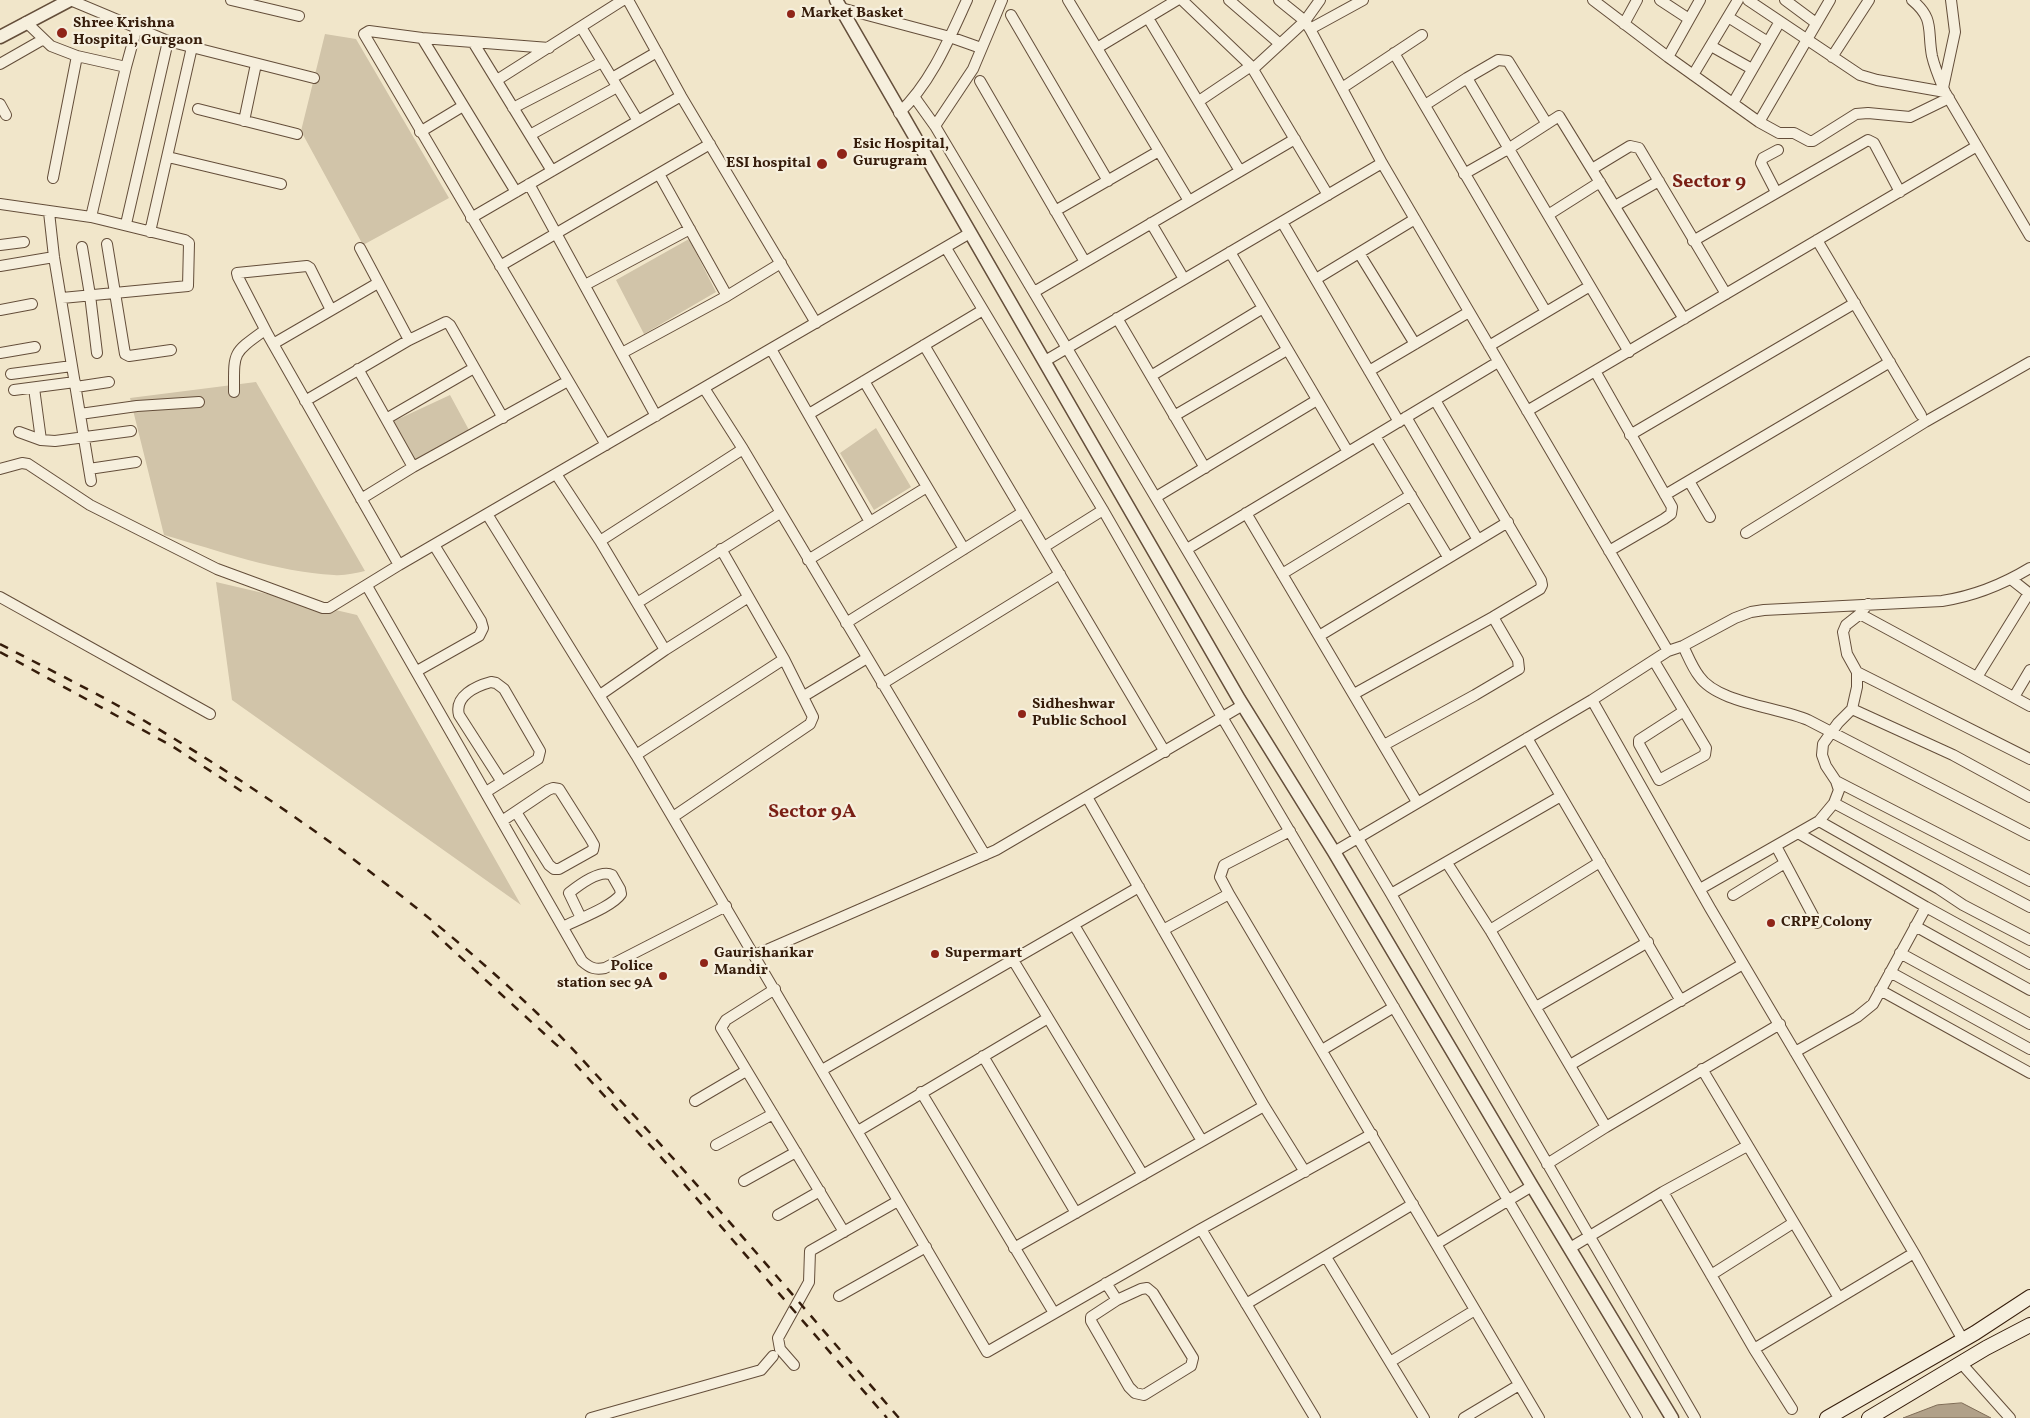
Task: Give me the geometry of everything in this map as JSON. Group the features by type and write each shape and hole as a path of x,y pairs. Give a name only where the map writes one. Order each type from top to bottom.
{"main road":[{"path":"1826,1418 1969,1337 2030,1297"},
{"path":"1869,1418 1986,1348 2030,1325"},
{"path":"1969,1337 1986,1348"}],"street":[{"path":"0,38 26,22 70,0 168,41 314,78"},
{"path":"231,0 299,16"},
{"path":"496,80 550,48 623,0"},
{"path":"628,0 681,96 816,323"},
{"path":"899,113 915,98 950,37 967,0"},
{"path":"935,126 973,69 1002,0"},
{"path":"1068,0 1189,201"},
{"path":"1097,48 1177,0"},
{"path":"1182,0 1252,67 1328,195"},
{"path":"1228,0 1280,44"},
{"path":"1279,0 1308,25 1382,163 1668,651"},
{"path":"1308,25 1320,0"},
{"path":"1199,101 1252,67 1280,44 1308,25 1364,0"},
{"path":"1593,0 1668,57 1759,122 1779,133 1794,133 1810,141 1856,114 1868,112 1910,117 1946,93 1955,32 1951,0"},
{"path":"1624,24 1637,0"},
{"path":"1660,0 1689,19"},
{"path":"1668,57 1700,0"},
{"path":"1694,75 1738,0"},
{"path":"1748,0 1779,23 1860,75 1946,93"},
{"path":"1784,0 1816,23"},
{"path":"1759,122 1830,0"},
{"path":"1832,57 1869,0"},
{"path":"1912,0 1922,8 1928,18 1936,73 2030,236"},
{"path":"838,4 981,48"},
{"path":"838,4 899,113 1046,361 1243,705 1334,852 1672,1418"},
{"path":"1012,15 1108,181"},
{"path":"1728,17 1768,42"},
{"path":"1148,18 1240,171"},
{"path":"26,22 42,40 51,46 77,56 126,67"},
{"path":"1732,103 1779,23"},
{"path":"91,217 137,27"},
{"path":"581,27 638,121"},
{"path":"550,48 422,38 369,31 364,34 606,445"},
{"path":"1342,88 1422,35"},
{"path":"422,38 516,192"},
{"path":"0,64 42,40"},
{"path":"126,224 168,41"},
{"path":"473,42 552,171"},
{"path":"1711,46 1752,69"},
{"path":"150,232 192,47"},
{"path":"530,135 614,82 657,52"},
{"path":"1394,53 1546,312"},
{"path":"53,178 77,56"},
{"path":"1425,105 1498,60 1508,61 1547,124"},
{"path":"513,108 602,62"},
{"path":"244,121 256,64"},
{"path":"1467,78 1629,352"},
{"path":"980,82 1085,262"},
{"path":"471,218 681,96"},
{"path":"915,98 935,126 1068,347 1391,894 1695,1418"},
{"path":"0,104 6,115"},
{"path":"420,132 464,106"},
{"path":"198,109 296,134"},
{"path":"1464,174 1508,149 1559,116 1684,318"},
{"path":"1034,292 1295,139"},
{"path":"1693,241 1868,140 1874,143 1900,192"},
{"path":"500,266 710,144"},
{"path":"1592,169 1633,146 1639,148 1726,294"},
{"path":"1527,410 1629,352 1977,146"},
{"path":"1776,192 1761,163 1763,158 1778,150"},
{"path":"1055,212 1159,151"},
{"path":"168,157 281,184"},
{"path":"1046,361 1382,163"},
{"path":"658,174 727,296"},
{"path":"1615,206 1658,181"},
{"path":"1548,215 1600,182"},
{"path":"529,184 656,416"},
{"path":"0,204 126,224 185,240 189,243 188,286 62,298"},
{"path":"49,212 54,257 91,481"},
{"path":"1316,279 1415,219"},
{"path":"1282,222 1369,371 1478,540"},
{"path":"1151,223 1184,279"},
{"path":"585,285 690,230"},
{"path":"0,469 22,463 28,464 90,505 217,569 323,608 334,606 399,565 970,233"},
{"path":"1818,240 1921,415"},
{"path":"0,245 24,242"},
{"path":"106,244 127,356 171,350"},
{"path":"82,247 97,353"},
{"path":"360,248 409,340"},
{"path":"946,248 1103,510 1507,1201 1637,1418"},
{"path":"1230,252 1348,452"},
{"path":"1359,253 1415,344"},
{"path":"0,266 54,257"},
{"path":"622,353 727,296 781,263"},
{"path":"331,310 310,268 307,266 239,271 238,277 265,330 399,565"},
{"path":"273,344 378,284"},
{"path":"1489,346 1590,286"},
{"path":"1630,434 1855,303"},
{"path":"0,310 32,304"},
{"path":"1150,376 1263,308"},
{"path":"809,414 983,310"},
{"path":"1369,371 1469,312"},
{"path":"1117,318 1205,468"},
{"path":"305,401 409,340 446,322 450,325 503,418"},
{"path":"234,392 234,361 239,350 265,330"},
{"path":"924,345 1165,752"},
{"path":"0,353 35,347"},
{"path":"771,349 870,522"},
{"path":"1174,416 1288,350"},
{"path":"1187,549 1498,362"},
{"path":"1665,495 1890,362"},
{"path":"1746,533 1925,422 2030,362"},
{"path":"11,374 72,366"},
{"path":"386,419 474,368"},
{"path":"358,369 413,467"},
{"path":"1595,371 1672,507 1671,514 1609,551"},
{"path":"361,499 413,467 568,381"},
{"path":"864,381 964,549"},
{"path":"14,390 109,382"},
{"path":"34,388 40,440"},
{"path":"704,388 985,855"},
{"path":"1156,497 1317,400"},
{"path":"1354,694 1493,617 1540,589 1542,585 1542,580 1435,400"},
{"path":"80,414 136,406 199,402"},
{"path":"19,432 40,440 55,441 131,431"},
{"path":"1375,436 1448,557"},
{"path":"600,540 742,449"},
{"path":"89,469 136,462"},
{"path":"556,474 600,540 666,650"},
{"path":"1689,481 1710,516"},
{"path":"808,560 927,488"},
{"path":"1282,574 1410,495"},
{"path":"1044,547 1103,510"},
{"path":"846,623 1023,512"},
{"path":"637,603 780,513"},
{"path":"1246,513 1417,802"},
{"path":"487,514 600,695 673,817 987,1352 1201,1229 1372,1134"},
{"path":"1319,636 1508,522"},
{"path":"417,671 479,636 482,628 481,621 434,545"},
{"path":"673,817 810,724 813,717 784,659 721,549"},
{"path":"1334,852 1592,700 1668,651 1683,646 1735,618 1751,612 1942,601 1963,598 1987,590 2030,568"},
{"path":"882,684 1060,574"},
{"path":"1977,677 2029,593 2011,579"},
{"path":"368,586 582,960 589,967 598,970 606,968 726,906"},
{"path":"0,597 210,714"},
{"path":"600,695 748,598"},
{"path":"1700,889 1819,821 1834,803 1839,790 1836,781 1826,766 1822,754 1823,744 1830,731 1852,709 1857,687 1857,672 1847,654 1844,632 1846,625 1860,614 1868,604"},
{"path":"1860,614 2030,706"},
{"path":"1384,745 1519,669 1518,660 1493,617"},
{"path":"1683,646 1699,677 1709,687 1726,696 1793,714 1830,731 2030,835"},
{"path":"804,696 867,658"},
{"path":"636,755 784,659"},
{"path":"1643,789 1705,755 1707,751 1654,661"},
{"path":"2014,697 2030,670"},
{"path":"1857,672 2030,759"},
{"path":"486,792 502,782 538,759 540,751 504,689 491,682 462,697 457,708 459,715 502,782"},
{"path":"1592,700 1795,1052 1914,1253 1969,1337"},
{"path":"755,955 985,855 1243,705"},
{"path":"1852,709 1953,755 2030,798"},
{"path":"1659,780 1639,744 1639,740 1684,711"},
{"path":"1527,738 1681,1001"},
{"path":"1836,781 2030,881"},
{"path":"502,821 548,790 553,788 559,789 594,845 593,850 559,869 554,869 549,865 516,812"},
{"path":"1391,894 1561,796"},
{"path":"1087,797 1264,1106 1305,1172"},
{"path":"1834,803 2030,907"},
{"path":"1819,821 1939,889 1963,905 2030,940"},
{"path":"1290,830 1224,866 1220,877 1539,1418"},
{"path":"1798,833 1926,908 2030,964"},
{"path":"1776,846 1817,923"},
{"path":"1490,930 1600,862"},
{"path":"1447,863 1490,930 1606,1127"},
{"path":"1733,895 1785,863"},
{"path":"563,927 581,918 618,898 621,894 620,889 612,875 605,872 569,893 581,918"},
{"path":"822,1070 1139,887"},
{"path":"1164,930 1229,894"},
{"path":"1795,1052 1868,1010 1926,908"},
{"path":"1074,925 1202,1141"},
{"path":"1915,926 2030,990"},
{"path":"1536,1007 1648,942"},
{"path":"1900,953 2030,1024"},
{"path":"1013,960 1143,1175"},
{"path":"1570,1065 1743,964"},
{"path":"1890,972 2030,1049"},
{"path":"775,989 722,1024 722,1032 844,1232"},
{"path":"1880,990 2030,1073"},
{"path":"1322,1050 1394,1008"},
{"path":"858,1131 1048,1018"},
{"path":"1547,1164 1780,1024"},
{"path":"983,1056 1076,1213"},
{"path":"1702,1070 1839,1298"},
{"path":"695,1100 746,1071"},
{"path":"921,1092 1054,1313"},
{"path":"1014,1248 1264,1106"},
{"path":"716,1145 773,1114"},
{"path":"1570,1248 1662,1192 1748,1146"},
{"path":"744,1181 796,1152"},
{"path":"1436,1244 1532,1186"},
{"path":"778,1215 820,1191"},
{"path":"1662,1192 1792,1410"},
{"path":"794,1365 780,1349 778,1338 809,1282 809,1252 898,1201"},
{"path":"1246,1304 1412,1204"},
{"path":"1711,1275 1794,1223"},
{"path":"1201,1229 1315,1418"},
{"path":"839,1296 926,1247"},
{"path":"1754,1349 1914,1253"},
{"path":"1326,1256 1424,1418"},
{"path":"1106,1284 1116,1300"},
{"path":"1147,1288 1153,1293 1193,1358 1191,1366 1144,1395 1135,1393 1129,1387 1090,1321 1091,1317 1116,1300 1141,1289 1147,1288"},
{"path":"2018,1305 2030,1290"},
{"path":"1390,1362 1475,1310"},
{"path":"592,1418 743,1376 761,1370 770,1360"},
{"path":"1961,1363 2010,1418"},
{"path":"1464,1418 1519,1385"}],"shaded area":[{"path":"325,34 356,39 449,198 363,245 301,131"},
{"path":"689,239 716,292 644,334 616,280"},
{"path":"256,382 365,571 338,575 291,570 248,560 164,535 130,398"},
{"path":"450,395 469,430 415,463 392,422"},
{"path":"876,428 911,487 874,510 840,453"},
{"path":"216,582 357,615 521,905 232,700"},
{"path":"1962,1403 1991,1418 1903,1418 1937,1405"}],"railway":[{"path":"0,644 138,717 244,783 347,854 445,931 558,1034 653,1136 899,1418"},
{"path":"0,652 172,746 249,796"},
{"path":"432,931 561,1049"},
{"path":"575,1064 659,1155 887,1418"}],"place":[{"name":"Market Basket","path":"791,14"},
{"name":"Shree Krishna Hospital, Gurgaon","path":"62,33"},
{"name":"Esic Hospital, Gurugram","path":"842,154"},
{"name":"ESI hospital","path":"822,164"},
{"name":"Sidheshwar Public School","path":"1022,714"},
{"name":"CRPF Colony","path":"1771,923"},
{"name":"Supermart","path":"935,954"},
{"name":"Gaurishankar Mandir","path":"704,963"},
{"name":"Police station sec 9A","path":"663,976"}],"district":[{"name":"Sector 9","path":"1709,183"},
{"name":"Sector 9A","path":"812,813"}]}
